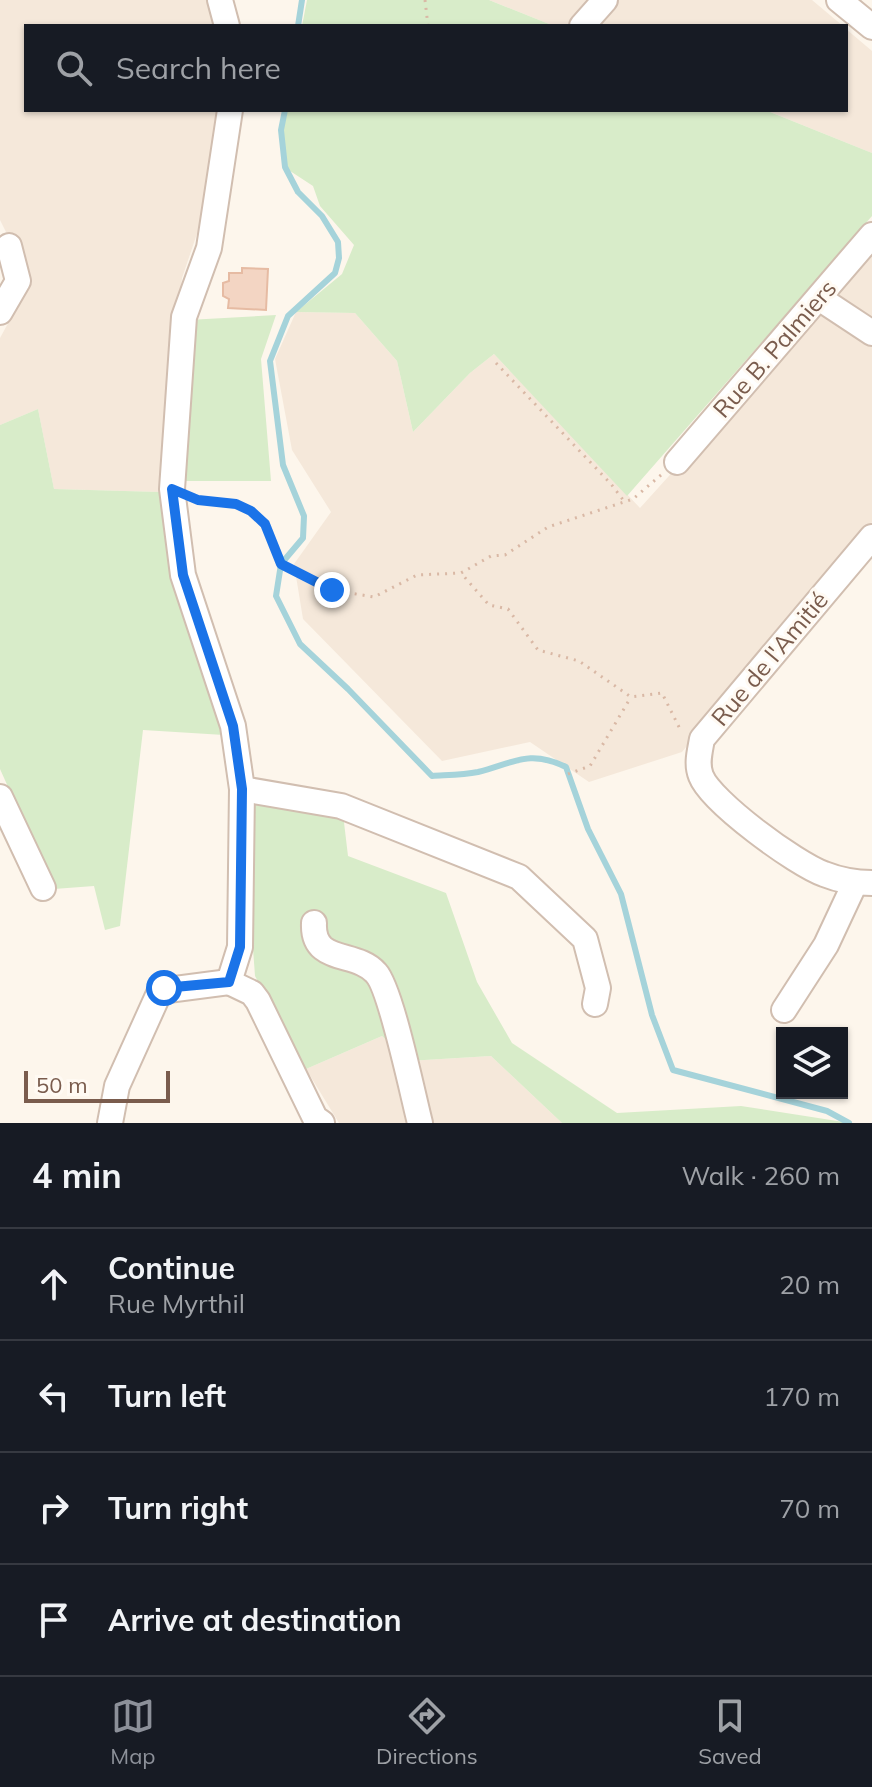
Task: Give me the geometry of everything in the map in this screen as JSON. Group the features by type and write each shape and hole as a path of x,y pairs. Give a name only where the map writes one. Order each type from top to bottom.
{"street":[{"path":"220,0 226,24"},
{"path":"584,24 605,0"},
{"path":"839,0 872,27"},
{"path":"229,982 240,947 242,789 233,726 183,575 172,489 184,317 209,248 230,112"},
{"name":"Rue B. Palmiers","path":"677,462 872,235"},
{"path":"0,312 18,281 9,246"},
{"path":"819,298 872,333"},
{"name":"Rue de l'Amitié","path":"864,883 821,874 751,829 707,788 699,772 702,739 872,537"},
{"path":"242,789 341,806 519,877 585,939 598,988 595,1004"},
{"path":"0,797 43,888"},
{"path":"784,1010 864,883"},
{"path":"314,923 313,933 319,946 366,965 378,974 387,995 420,1123"},
{"path":"110,1123 117,1086 160,991 229,982 252,993 258,1001 315,1118 322,1123"}],"path":[{"path":"425,0 428,24"},
{"path":"496,363 625,502"},
{"path":"172,489 198,500 236,504 251,511 265,524 281,564 332,590 374,597 417,575 461,573 491,556 505,555 548,527 633,499 677,462"},
{"path":"461,573 489,605 508,609 538,650 579,661 631,697 662,693 677,725 689,739 702,739"},
{"path":"568,774 590,766 631,697"}],"shaded area":[{"path":"0,0 212,0 218,24 24,24 24,112 217,112 208,201 182,278 160,492 54,489 38,409 0,425 0,338 23,296 17,254 0,220"},
{"path":"489,0 812,0 841,24 549,24"},
{"path":"848,31 872,51 872,153 770,112 848,112"},
{"path":"872,251 872,522 682,752 589,782 530,742 442,761 303,619 294,564 331,512 292,450 275,359 296,312 355,313 397,361 413,432 470,373 494,354 640,508"},
{"path":"382,1036 408,1061 491,1056 562,1123 339,1123 306,1069"}],"green space":[{"path":"307,0 489,0 549,24 302,24"},
{"path":"284,112 770,112 872,153 872,216 627,496 494,354 470,373 413,432 397,361 355,313 296,312 342,274 354,245 320,206 313,186 284,167"},
{"path":"276,315 261,359 271,481 181,481 188,320"},
{"path":"38,409 54,489 160,492 224,735 143,730 120,926 105,930 94,886 54,889 0,769 0,425"},
{"path":"257,797 343,814 348,856 446,893 477,982 512,1043 617,1113 741,1106 850,1123 562,1123 491,1056 408,1061 382,1036 306,1069 255,976 245,837"}],"building":[{"path":"242,268 268,269 266,310 228,308 229,299 223,296 223,283 229,281 229,273 242,273"}],"waterway":[{"path":"298,24 302,0"},
{"path":"285,112 281,130 285,167 298,192 322,216 338,242 339,258 335,273 288,316 270,361 283,465 304,516 303,538 281,564 276,596 300,644 432,776 478,772 531,758 566,767 588,829 621,894 652,1015 673,1070 827,1111 849,1123"}],"route":[{"path":"164,988 229,982 240,947 242,789 233,726 183,575 172,489 198,500 236,504 251,511 265,524 281,564 332,590"}]}
